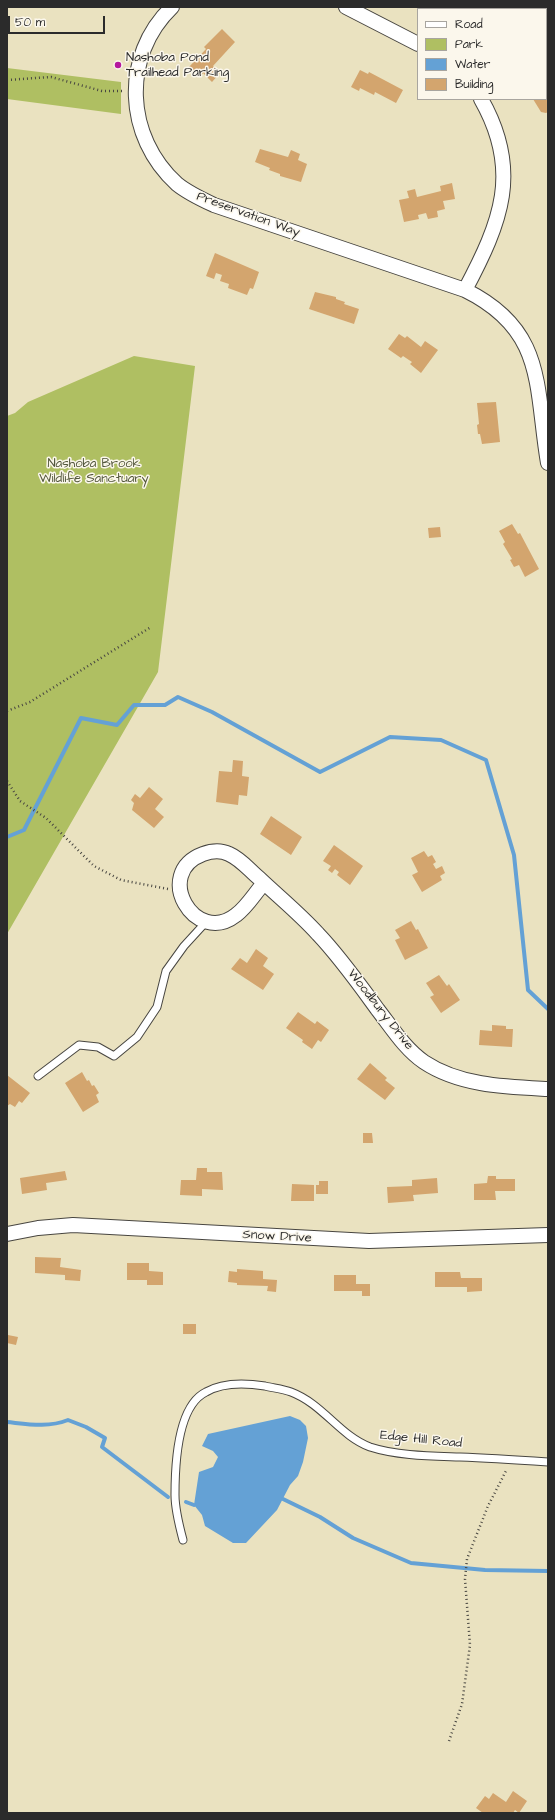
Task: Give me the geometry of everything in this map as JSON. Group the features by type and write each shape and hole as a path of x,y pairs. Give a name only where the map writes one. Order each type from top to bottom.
{"street":[{"name":"Preservation Way","path":"172,7 152,32 143,50 137,71 135,92 136,113 142,133 151,152 163,170 178,184 195,196 214,205 466,290 492,304 513,324 528,348 536,374 548,462"},
{"path":"346,7 417,43"},
{"path":"466,290 491,236 503,195 503,153 498,134 481,100"},
{"name":"Woodbury Drive","path":"180,891 180,881 183,871 189,862 208,852 218,851 229,854 238,859 306,921 326,943 404,1045 424,1062 442,1072 479,1083 548,1089"},
{"path":"180,891 188,910 196,917 206,922 227,921 236,916 264,883"},
{"name":"Snow Drive","path":"7,1234 38,1228 72,1226 369,1241 548,1235"}],"lane":[{"path":"38,1076 79,1044 98,1047 114,1056 137,1037 157,1007 166,971 184,946 206,922"},
{"name":"Edge Hill Road","path":"183,1540 177,1518 175,1495 178,1445 182,1424 190,1407 205,1392 221,1387 247,1383 291,1392 315,1405 354,1439 371,1447 394,1452 430,1456 548,1462"}],"path":[{"path":"7,80 51,77 102,91 135,92"},
{"path":"7,711 30,702 151,627"},
{"path":"7,781 20,801 46,818 94,866 121,880 180,891"},
{"path":"449,1741 462,1704 470,1644 465,1579 467,1560 488,1506 511,1459"}],"green space":[{"path":"548,7 548,51 547,8 516,8"},
{"path":"7,68 121,82 121,114 7,99"},
{"name":"Nashoba Brook Wildlife Sanctuary","path":"134,356 195,366 158,672 7,934 7,416 15,413 28,402"}],"water":[{"path":"290,1416 300,1420 306,1426 308,1438 303,1462 298,1476 290,1485 277,1510 246,1543 233,1543 205,1526 202,1515 194,1505 199,1472 213,1467 218,1457 213,1451 202,1446 208,1434"}],"building":[{"path":"222,29 235,42 213,66 220,73 212,82 203,73 200,77 189,67 206,49 204,47"},
{"path":"360,70 368,74 369,72 403,90 396,103 375,92 374,95 360,88 359,91 351,87"},
{"path":"547,90 548,112 541,112 534,100 547,100"},
{"path":"260,149 288,157 291,150 300,154 298,160 307,164 301,182 280,176 280,174 269,170 270,168 255,162"},
{"path":"452,183 455,199 443,201 445,209 437,211 438,217 428,219 426,213 418,215 419,219 404,222 399,200 409,198 407,191 415,189 417,197 441,191 440,186"},
{"path":"215,253 259,272 253,289 250,288 247,295 228,288 229,284 220,281 222,275 216,273 214,279 206,276"},
{"path":"315,292 336,297 336,299 345,302 344,304 359,309 354,324 309,309"},
{"path":"399,334 405,338 407,336 421,347 425,341 438,350 421,373 410,364 412,362 403,356 401,358 388,349"},
{"path":"496,402 500,442 482,444 480,434 478,434 477,425 479,424 477,403"},
{"path":"512,524 518,534 520,533 539,569 525,577 519,565 514,567 510,560 512,559 503,544 505,542 499,531"},
{"path":"440,527 441,537 429,538 428,528"},
{"path":"233,760 243,761 242,776 249,777 247,796 239,795 238,805 216,802 219,771 232,772"},
{"path":"149,787 163,799 155,809 164,817 154,828 132,810 134,803 131,800 135,794 140,798"},
{"path":"271,816 302,837 291,855 260,834"},
{"path":"334,845 363,866 350,885 337,875 339,872 335,869 332,873 328,870 331,866 323,861"},
{"path":"424,851 428,857 432,855 436,862 433,864 436,869 442,866 445,873 440,876 442,880 422,892 412,875 418,872 411,858"},
{"path":"411,921 416,930 418,929 428,948 405,960 395,940 400,938 395,930"},
{"path":"256,949 268,958 263,966 274,974 263,990 231,969 240,958 247,963"},
{"path":"439,975 447,986 449,984 460,1000 441,1013 430,997 434,995 426,983"},
{"path":"298,1012 315,1024 317,1021 329,1030 321,1042 318,1040 312,1049 302,1042 303,1040 286,1028"},
{"path":"492,1025 506,1026 506,1029 513,1029 512,1047 479,1045 480,1030 492,1031"},
{"path":"370,1063 387,1078 385,1080 395,1088 385,1100 357,1079"},
{"path":"82,1072 87,1081 89,1080 92,1086 94,1085 99,1093 96,1095 99,1102 83,1112 65,1083"},
{"path":"7,1075 30,1093 22,1103 19,1101 15,1107 10,1104 7,1106"},
{"path":"363,1133 372,1133 373,1143 363,1143"},
{"path":"197,1168 207,1168 207,1172 222,1172 223,1190 202,1189 202,1196 180,1195 181,1180 196,1180"},
{"path":"65,1171 67,1180 46,1183 47,1190 22,1194 20,1178"},
{"path":"488,1176 496,1176 496,1179 515,1179 515,1191 495,1191 496,1200 474,1200 474,1184 487,1183"},
{"path":"437,1178 438,1193 413,1195 414,1201 388,1203 387,1187 412,1186 412,1180"},
{"path":"319,1181 328,1181 328,1194 316,1194 316,1185 319,1185"},
{"path":"292,1184 314,1185 314,1201 291,1201"},
{"path":"35,1257 61,1258 60,1267 81,1270 80,1281 65,1280 65,1275 35,1273"},
{"path":"127,1263 149,1263 149,1271 163,1272 163,1285 147,1285 147,1280 127,1280"},
{"path":"237,1269 263,1271 263,1279 277,1280 276,1292 267,1291 268,1286 237,1285 237,1283 228,1282 229,1271 237,1272"},
{"path":"435,1272 460,1272 461,1278 482,1278 482,1291 467,1292 467,1287 435,1287"},
{"path":"334,1275 356,1275 356,1284 370,1284 370,1296 362,1296 362,1291 334,1291"},
{"path":"183,1324 196,1324 196,1334 183,1334"},
{"path":"8,1335 18,1337 16,1345 7,1343"},
{"path":"513,1791 527,1801 519,1813 515,1810 513,1813 483,1813 476,1808 485,1796 489,1799 493,1793 506,1802"}],"waterway":[{"path":"7,837 24,830 81,718 117,725 134,705 165,705 178,697 212,712 320,772 390,737 441,740 486,760 514,855 528,990 548,1009"},
{"path":"7,1422 45,1425 68,1420 86,1427 105,1438 102,1447 168,1497"},
{"path":"283,1499 320,1517 353,1538 411,1563 485,1570 548,1571"},
{"path":"186,1502 194,1505"}],"place":[{"name":"Nashoba Pond Trailhead Parking","path":"118,65"}]}
